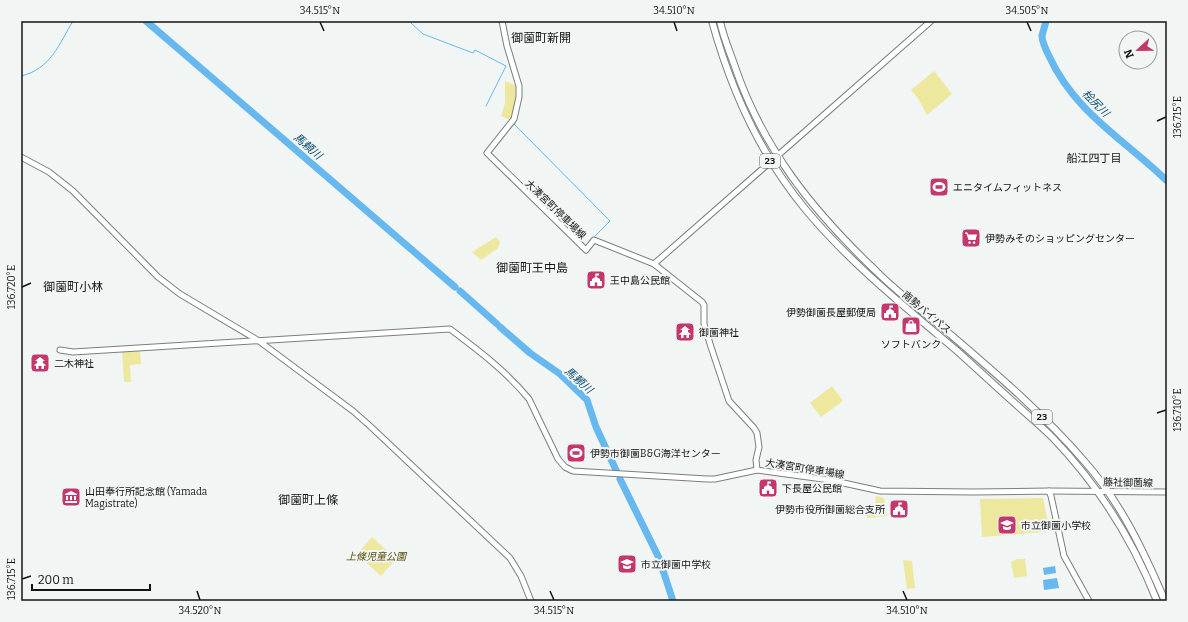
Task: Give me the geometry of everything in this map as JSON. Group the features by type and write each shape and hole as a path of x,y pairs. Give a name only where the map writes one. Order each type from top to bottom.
{"highway":[{"name":"南勢バイパス","path":"712,21 718,45 732,84 747,118 771,163 806,210 834,241 870,276 973,365 1052,438 1075,463 1122,528 1157,601"},
{"name":"南勢バイパス","path":"720,21 738,77 758,122 777,157 808,200 875,270 1017,392 1087,463 1117,505 1139,543 1165,601"}],"street":[{"name":"大湊宮町停車場線","path":"502,21 507,46 519,86 518,102 514,119 487,154 586,250 594,240 654,264 702,302 704,305 704,324 729,401 757,433 757,470 830,480 880,491 973,492 1088,490"},
{"path":"654,264 771,163 931,21"},
{"path":"21,157 49,172 68,187 158,277 172,288 259,341 352,411 466,515 510,558 521,576 531,601"},
{"path":"60,350 73,352 450,328 505,372 523,391 529,399 558,459 573,471 716,479 757,470"},
{"name":"藤社御薗線","path":"1088,490 1167,492"},
{"path":"1049,491 1061,546 1065,557 1089,601"}],"green space":[{"path":"934,71 952,94 927,115 919,100 911,90"},
{"path":"505,81 515,85 516,87 515,109 510,120 501,116 505,103"},
{"path":"496,237 500,242 498,248 481,260 472,252"},
{"path":"140,351 141,364 130,365 131,382 124,382 122,352"},
{"path":"832,386 843,401 821,417 810,403"},
{"path":"876,496 884,498 887,516 867,518 865,504 875,504"},
{"path":"1043,498 1049,528 1045,532 982,537 980,499"},
{"name":"上條児童公園","path":"372,537 396,559 381,576 357,554"},
{"path":"1017,559 1025,559 1027,576 1014,578 1011,562"},
{"path":"903,560 912,561 915,588 907,589"}],"water":[{"path":"1055,566 1056,573 1044,575 1043,568"},
{"path":"1057,578 1059,588 1044,590 1043,580"}],"waterway":[{"path":"21,76 31,73 47,62 58,47 73,21"},
{"name":"馬頼川","path":"146,21 455,287"},
{"name":"桧尻川","path":"1046,21 1042,36 1043,43 1060,76 1072,94 1086,110 1167,181"},
{"path":"411,23 423,34 473,53 475,50 506,66 486,106"},
{"path":"514,124 610,221 595,236"},
{"name":"馬頼川","path":"460,291 497,324"},
{"name":"馬頼川","path":"500,327 530,353 560,374 587,400 596,427 616,470"},
{"name":"馬頼川","path":"620,479 659,558 673,601"}],"place":[{"name":"エニタイムフィットネス","path":"939,187"},
{"name":"伊勢みそのショッピングセンター","path":"971,238"},
{"name":"王中島公民館","path":"596,280"},
{"name":"伊勢御薗長屋郵便局","path":"890,312"},
{"name":"ソフトバンク","path":"911,326"},
{"name":"御薗神社","path":"685,332"},
{"name":"二木神社","path":"40,363"},
{"name":"伊勢市御薗B&G海洋センター","path":"576,453"},
{"name":"下長屋公民館","path":"768,488"},
{"name":"山田奉行所記念館 (Yamada Magistrate)","path":"71,497"},
{"name":"伊勢市役所御薗総合支所","path":"899,509"},
{"name":"市立御薗小学校","path":"1007,525"},
{"name":"市立御薗中学校","path":"627,564"}],"district":[{"name":"御薗町新開","path":"541,38"},
{"name":"船江四丁目","path":"1094,158"},
{"name":"御薗町王中島","path":"532,268"},
{"name":"御薗町小林","path":"73,287"},
{"name":"御薗町上條","path":"308,500"}]}
